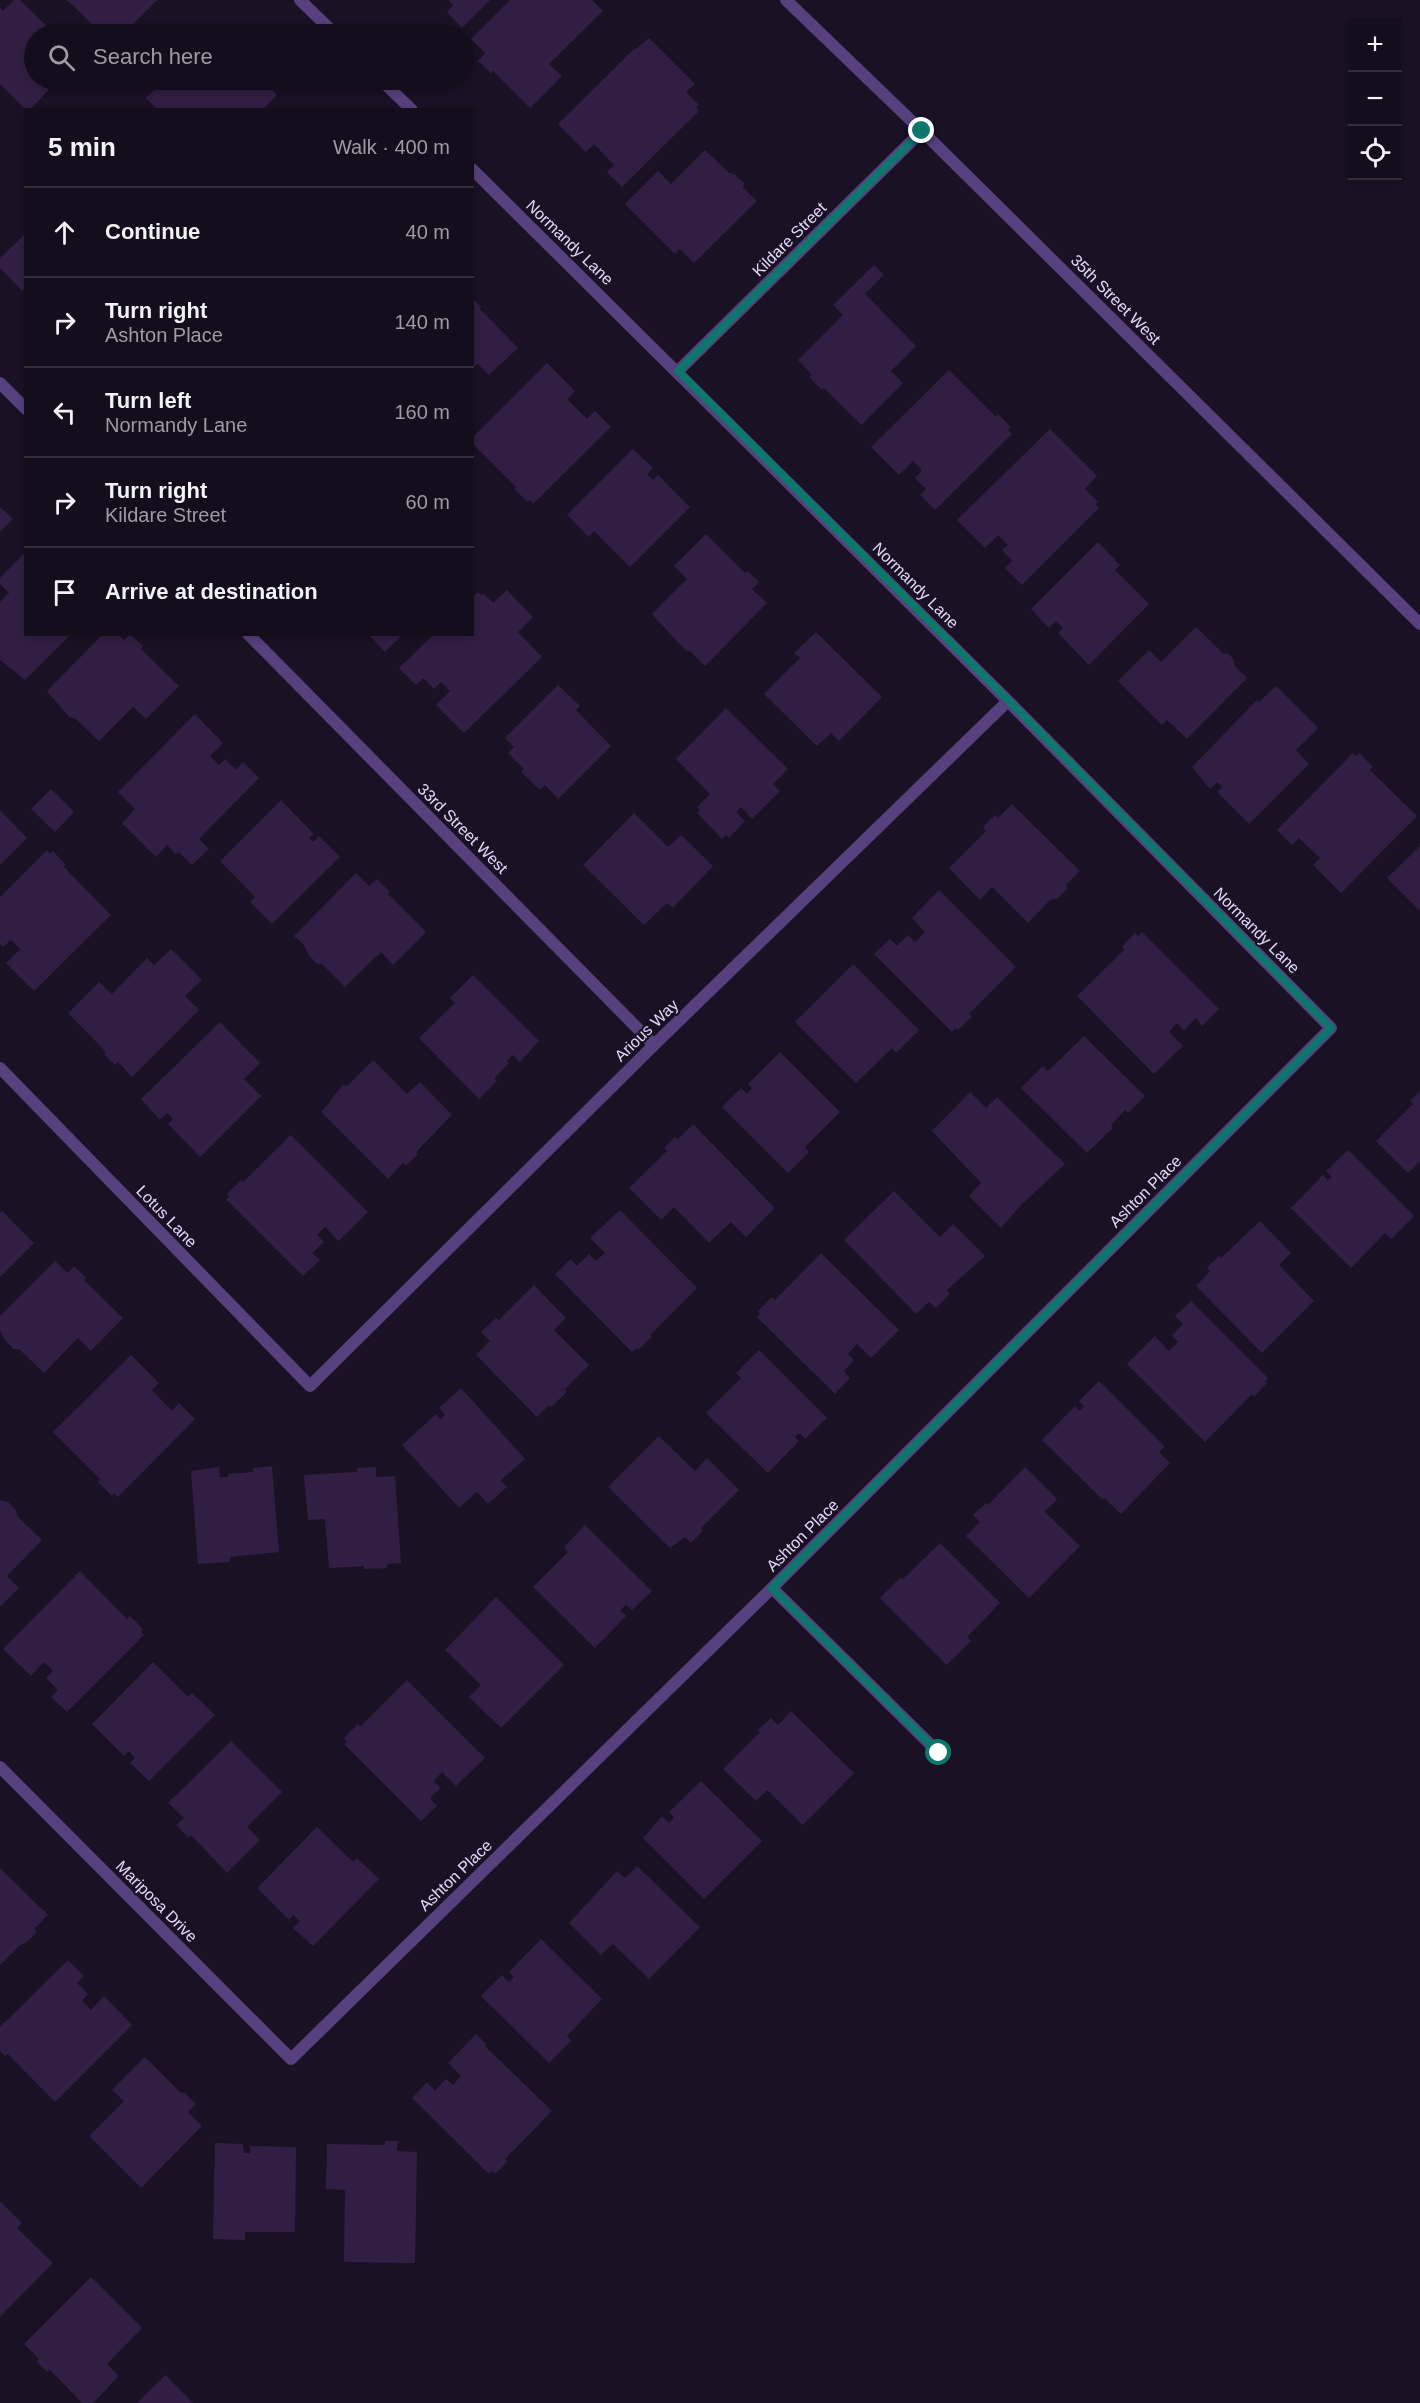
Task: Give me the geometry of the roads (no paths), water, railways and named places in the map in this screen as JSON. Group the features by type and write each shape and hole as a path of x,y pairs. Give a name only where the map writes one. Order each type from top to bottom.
{"street":[{"path":"300,0 325,24"},
{"name":"35th Street West","path":"786,0 922,131 1420,624"},
{"path":"391,90 410,108"},
{"name":"Kildare Street","path":"678,371 922,131"},
{"name":"Normandy Lane","path":"474,171 1008,700 1331,1028"},
{"path":"0,383 24,407"},
{"name":"33rd Street West","path":"250,636 654,1045"},
{"name":"Arious Way","path":"310,1386 654,1045 1008,700"},
{"name":"Ashton Place","path":"291,2059 772,1588 1331,1028"},
{"name":"Lotus Lane","path":"0,1068 310,1386"},
{"path":"772,1588 939,1753"},
{"name":"Mariposa Drive","path":"0,1767 291,2059"}]}
